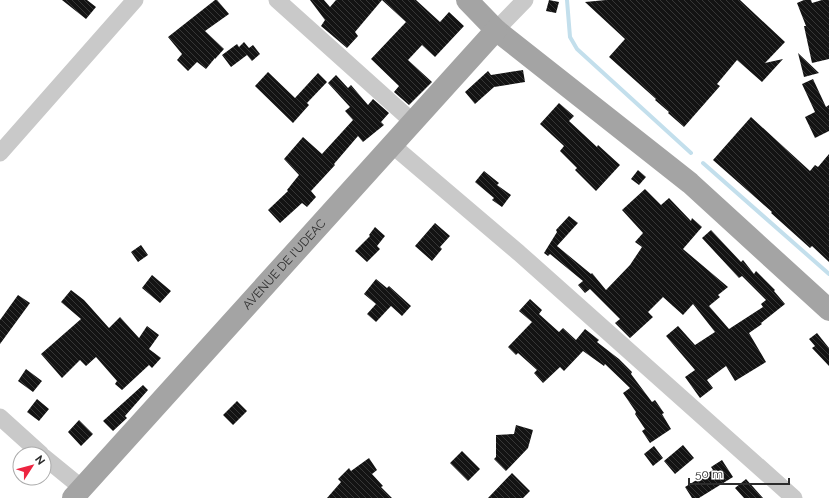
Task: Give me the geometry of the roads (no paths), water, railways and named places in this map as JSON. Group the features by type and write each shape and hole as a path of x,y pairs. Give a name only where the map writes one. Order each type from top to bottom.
{"main road":[{"path":"467,0 496,30 690,183 829,310"},
{"name":"AVENUE DE I'UDEAC","path":"77,493 496,30"}],"street":[{"path":"0,153 135,0"},
{"path":"277,0 413,122"},
{"path":"496,30 525,0"},
{"path":"392,145 519,253 794,498"},
{"path":"0,417 32,446"},
{"path":"52,466 77,493"}],"waterway":[{"path":"567,0 570,37 577,49 691,153"},
{"path":"703,163 829,274"}]}
